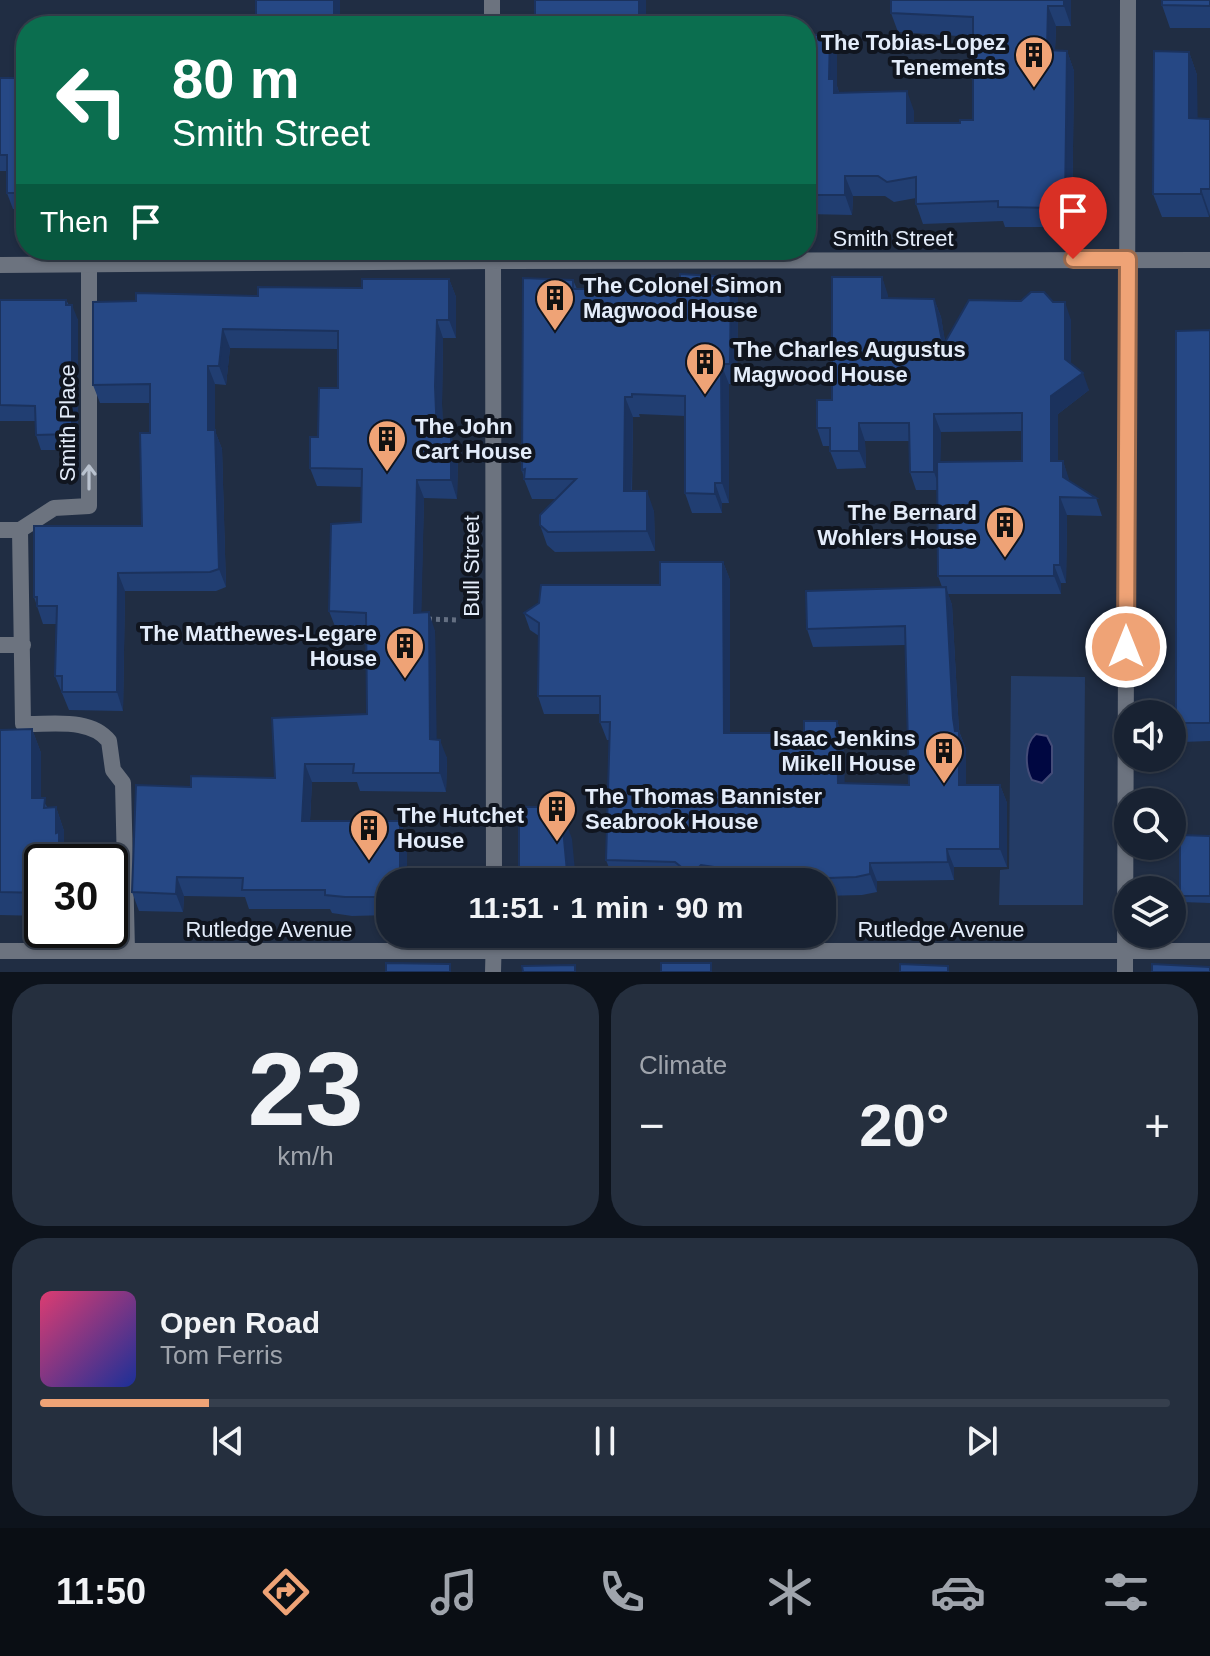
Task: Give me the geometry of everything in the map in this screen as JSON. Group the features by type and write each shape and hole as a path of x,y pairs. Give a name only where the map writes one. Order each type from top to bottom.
{"street":[{"path":"1125,972 1128,0"},
{"name":"Smith Street","path":"816,257 1210,260"},
{"name":"Smith Street","path":"0,265 269,260"},
{"name":"Bull Street","path":"493,260 494,868"},
{"name":"Smith Place","path":"20,530 54,508 89,506 89,264"},
{"path":"0,530 20,530 23,724 83,725 105,735 112,749 113,770 123,783 127,950"},
{"path":"0,645 23,645"},
{"path":"493,948 493,972"},
{"name":"Rutledge Avenue","path":"0,951 1210,951"}],"path":[{"path":"414,619 459,620"}],"shaded area":[{"path":"1011,676 1085,677 1083,905 999,905 1000,870 1009,869"},
{"path":"1036,734 1047,736 1052,746 1052,773 1042,783 1032,780 1027,763 1029,744"}],"building":[{"path":"256,0 334,0 334,16 256,16"},
{"path":"535,0 639,0 639,16 535,16"},
{"path":"891,0 1064,0 1064,6 1048,6 1047,50 1067,51 1065,203 1053,203 1053,208 998,207 998,201 916,204 916,177 887,182 878,176 845,176 845,195 816,195 816,35 830,35 829,79 834,79 834,93 907,91 907,123 960,123 960,120 973,120 973,17 891,13"},
{"path":"1162,0 1210,0 1210,6 1162,5"},
{"path":"1154,51 1189,52 1189,118 1210,119 1210,189 1201,189 1201,194 1153,194"},
{"path":"0,78 16,78 16,193 7,193 7,155 0,155"},
{"path":"680,274 731,277 730,364 721,364 722,483 715,483 715,494 685,493 685,396 632,394 632,397 625,397 624,491 647,491 647,531 548,532 540,525 540,515 576,479 524,479 523,278 573,280 573,289 680,289"},
{"path":"832,277 882,277 882,298 934,299 943,346 969,300 1021,301 1031,292 1044,292 1053,302 1065,302 1065,359 1083,373 1051,396 1051,461 1063,461 1063,477 1096,498 1060,497 1060,565 1054,565 1054,576 938,576 937,462 1022,461 1022,413 934,414 934,472 910,472 909,423 859,423 859,451 830,451 830,428 817,428 817,400 832,400"},
{"path":"362,279 449,279 449,320 437,320 435,386 437,435 451,435 451,480 417,480 414,613 429,612 430,739 440,740 440,773 353,773 354,764 305,764 302,821 400,821 400,868 376,868 376,897 325,895 325,890 242,890 243,878 177,877 176,894 132,892 136,785 191,787 191,776 275,778 272,718 367,714 366,613 329,611 331,524 361,522 362,469 310,468 310,437 318,437 319,388 338,388 338,331 223,329 219,366 208,366 208,430 215,430 219,569 210,572 118,573 117,692 62,692 62,676 55,676 57,606 37,606 37,597 34,597 34,526 142,526 140,433 150,433 150,384 93,385 93,302 136,301 136,293 258,296 258,287 362,288"},
{"path":"0,300 66,300 66,305 72,305 72,434 36,435 35,406 0,405"},
{"path":"1210,330 1210,723 1186,723 1186,700 1176,700 1176,331"},
{"path":"660,562 723,562 724,733 804,733 804,721 837,721 838,783 909,785 905,626 807,629 806,591 946,587 953,718 955,731 959,731 959,785 1000,785 1000,849 947,849 948,862 870,863 870,874 836,878 836,868 721,868 701,865 698,868 682,868 675,862 606,860 610,722 600,722 600,696 538,696 539,623 524,613 539,603 541,585 660,585"},
{"path":"32,729 32,798 45,798 44,808 56,807 59,844 24,844 24,893 0,892 0,730"},
{"path":"519,807 561,807 567,868 519,868"},
{"path":"1186,835 1210,836 1210,896 1186,896 1186,876 1180,876 1180,860 1186,860"},
{"path":"386,963 450,964 450,972 386,972"},
{"path":"661,963 711,963 711,972 661,972"},
{"path":"900,964 948,966 948,972 900,972"},
{"path":"1152,964 1210,967 1210,972 1152,972"},
{"path":"575,965 575,972 523,972 522,966"}],"place":[{"name":"The Tobias-Lopez Tenements","path":"1034,89"},
{"name":"The Colonel Simon Magwood House","path":"555,332"},
{"name":"The Charles Augustus Magwood House","path":"705,396"},
{"name":"The John Cart House","path":"387,473"},
{"name":"The Bernard Wohlers House","path":"1005,559"},
{"name":"The Matthewes-Legare House","path":"405,680"},
{"name":"Isaac Jenkins Mikell House","path":"944,785"},
{"name":"The Thomas Bannister Seabrook House","path":"557,843"},
{"name":"The Hutchet House","path":"369,862"}],"route":[{"path":"1073,259 1128,259 1126,647"}]}
